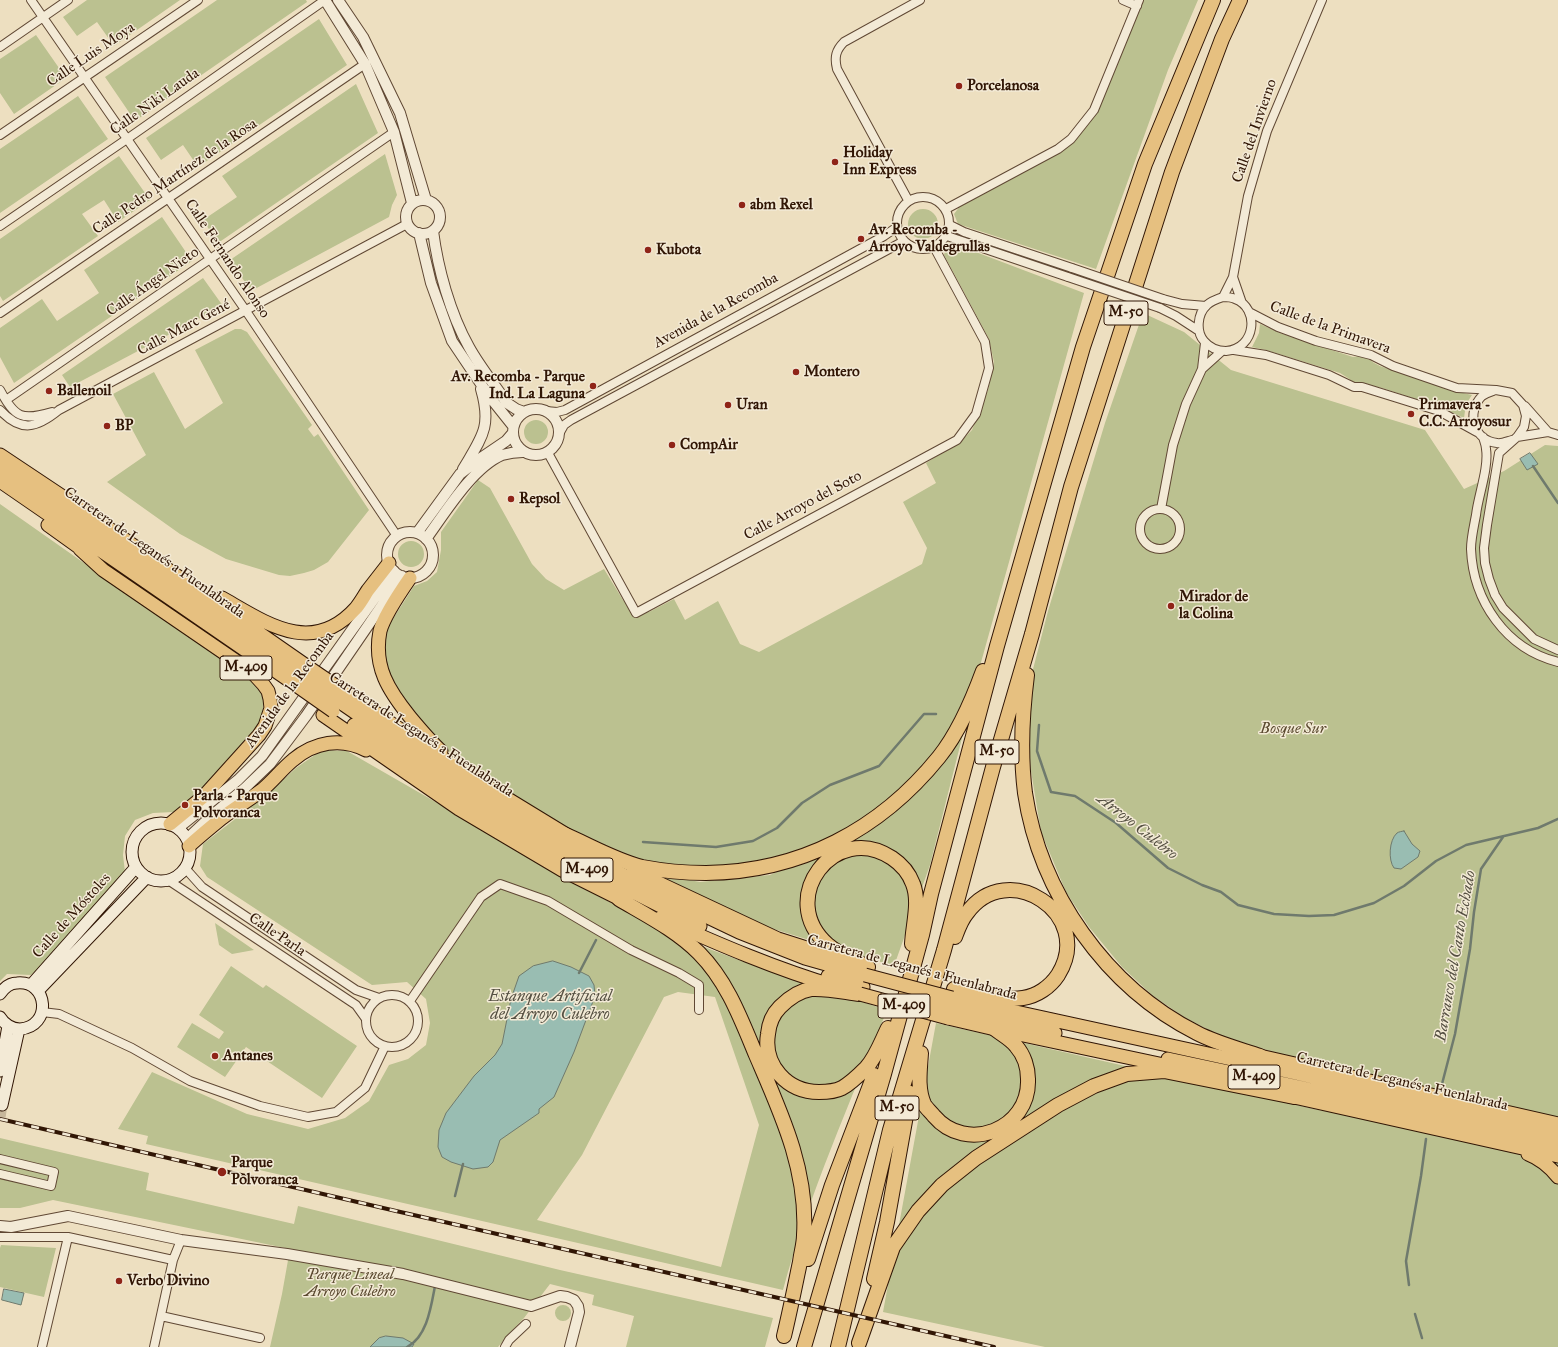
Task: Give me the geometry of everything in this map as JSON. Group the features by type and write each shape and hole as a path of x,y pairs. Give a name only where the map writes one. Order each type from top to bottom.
{"highway":[{"name":"M-50","path":"804,1347 884,1074 922,935 931,894 997,646 1083,347 1145,164 1213,0"},
{"name":"M-50","path":"838,1347 890,1130 920,1033 966,872 992,766 1032,634 1071,487 1169,180 1222,39 1240,0"},
{"name":"M-409","path":"0,455 152,558 272,626 290,632 301,634 329,628 341,621 399,572"},
{"name":"Carretera de Leganés a Fuenlabrada","path":"0,467 299,680"},
{"name":"Carretera de Leganés a Fuenlabrada","path":"0,481 336,705 449,777 561,843 672,900 739,932 864,981 951,1003 1558,1146"},
{"name":"M-409","path":"0,492 80,548 299,680 336,705 459,809"},
{"name":"M-409","path":"80,548 103,570 252,672 268,691 270,703 269,718 258,735 204,796 174,826"},
{"name":"M-409","path":"152,558 299,680"},
{"name":"M-409","path":"399,572 392,607 380,630 379,653 380,666 383,676 393,696 440,750 481,777 501,796"},
{"path":"1032,634 1022,714 1022,753 1025,793 1029,814 1039,849 1067,910 1083,935 1108,964 1122,979 1156,1008 1197,1034 1260,1056"},
{"path":"562,833 642,867 668,871 727,873 784,863 808,855 858,830 895,803 939,756 970,706 989,651 997,646"},
{"name":"M-409","path":"336,705 457,768 562,833 619,864 778,939 812,951 864,981"},
{"name":"M-409","path":"188,842 262,790 292,760 307,750 326,743 345,743 365,749 412,781 562,870 619,899 721,946 767,964 864,981 951,1003 1062,1015 1260,1056 1558,1124"},
{"path":"888,1028 876,1054 867,1067 856,1078 842,1088 825,1092 811,1092 796,1087 782,1078 771,1062 766,1045 769,1026 774,1013 788,998 811,989 833,990 864,981 842,955 818,936 809,917 807,899 810,885 817,871 833,856 845,851 856,849 872,850 890,856 902,866 910,877 916,894 912,944"},
{"path":"859,1345 887,1222 912,1081 949,953 966,872"},
{"path":"949,953 967,912 986,897 1008,890 1023,892 1044,900 1057,914 1066,936 1067,951 1062,967 1056,978 1038,993 1024,998 951,1003"},
{"path":"782,1341 832,1185 880,1061 912,944 931,894"},
{"path":"619,899 682,937 699,953 720,979 737,1009 789,1133 800,1170 803,1193 804,1235 795,1287 782,1341"},
{"name":"M-409","path":"951,1003 995,1029 1164,1065 1294,1097 1558,1156"},
{"name":"Carretera de Leganés a Fuenlabrada","path":"951,1003 1300,1074 1558,1135"},
{"path":"921,1053 919,1084 924,1105 941,1125 963,1134 984,1134 1004,1127 1021,1110 1028,1091 1028,1072 1023,1057 1016,1045 995,1029"},
{"path":"859,1345 893,1247 918,1211 942,1185 976,1158 1058,1105 1094,1086 1128,1074 1164,1072 1294,1097"},
{"name":"M-409","path":"1532,1117 1558,1118"},
{"name":"M-409","path":"1387,1118 1530,1154 1551,1168 1558,1177"}],"main road":[{"path":"161,822 174,826 188,842 188,861 185,868 180,874 168,880 154,880 147,877 136,867 132,859 131,850 133,841 144,827 152,824 161,822"},
{"name":"Calle de Móstoles","path":"35,988 136,867"},
{"name":"Calle de Móstoles","path":"35,988 147,877"},
{"path":"0,994 8,986 15,983 23,983 35,988 42,998 43,1005 39,1019 33,1025 26,1028 13,1027 0,1017"},
{"path":"0,1071 13,1027"},
{"path":"2,1105 13,1027"}],"street":[{"name":"Calle Fernando Alonso","path":"31,0 246,311 397,536"},
{"path":"0,47 68,0"},
{"name":"Calle Luis Moya","path":"0,134 198,0"},
{"path":"325,0 365,64 394,132 412,203"},
{"name":"Calle Niki Lauda","path":"0,226 325,0"},
{"path":"338,0 363,37 400,113 426,200"},
{"path":"908,200 835,61 839,47 844,42 920,0"},
{"path":"946,209 1058,150 1071,139 1094,110 1138,3 1123,0"},
{"name":"Calle del Invierno","path":"1233,277 1248,196 1259,154 1277,105 1322,0"},
{"name":"Calle Pedro Martínez de la Rosa","path":"0,313 365,64"},
{"name":"Calle Ángel Nieto","path":"3,400 210,260 394,132"},
{"path":"914,197 929,197 938,201 946,209 950,225 947,236 940,243 926,250 918,249 904,241 897,227 898,214 908,200 914,197"},
{"path":"417,200 426,200 436,205 440,216 437,227 433,231 428,233 418,233 407,224 406,212 412,203 417,200"},
{"name":"Calle Marc Gené","path":"59,410 407,224"},
{"path":"950,225 964,232 1163,299 1182,304 1206,306"},
{"name":"Avenida de la Recomba","path":"546,411 557,412 565,410 884,236 897,227"},
{"path":"433,231 435,247 448,299 469,347 507,403 524,412"},
{"path":"418,233 431,283 452,341 513,430 518,447 523,452"},
{"path":"947,236 1160,308 1176,316 1199,331"},
{"name":"Avenida de la Recomba","path":"559,434 564,425 571,420 904,241"},
{"name":"Calle Arroyo del Soto","path":"548,453 636,612 957,440 976,414 988,368 985,342 934,247"},
{"path":"1233,277 1223,296 1206,306 1199,317 1199,331 1205,343 1212,348 1222,351 1234,350 1266,355 1328,374 1354,387 1362,387 1439,411 1498,444 1516,438 1548,432 1558,435"},
{"path":"1233,277 1238,294 1249,312 1252,328 1249,337 1243,345 1234,350"},
{"path":"1223,296 1236,299 1243,304"},
{"name":"Calle de la Primavera","path":"1249,312 1278,327 1316,341 1371,355 1393,366 1457,388 1496,390"},
{"path":"1161,509 1173,445 1186,404 1202,369 1205,343"},
{"path":"1202,369 1222,351"},
{"path":"417,533 460,474 482,438 486,412 478,379"},
{"path":"0,390 8,411 15,417 26,421 44,420"},
{"path":"1548,432 1512,393 1496,390 1483,395 1475,406 1473,419 1486,449 1485,464 1471,548 1474,567 1480,587 1492,617 1527,650 1558,662"},
{"path":"3,400 12,410 26,417 37,417 59,410"},
{"path":"1523,404 1526,416 1524,427 1516,438 1499,453 1484,548 1489,579 1494,595 1503,608 1534,639 1558,650"},
{"path":"426,539 471,477 501,456 512,452 523,452 535,456 548,453 554,448 559,434 559,426 556,420 546,411 539,409 531,409 524,412 516,420 513,430 506,441 460,474"},
{"path":"0,410 12,421 20,425 28,426 38,424 59,410"},
{"path":"1161,509 1167,510 1175,516 1180,525 1178,539 1175,543 1166,548 1152,548 1142,538 1140,528 1145,515 1153,510 1161,509"},
{"path":"407,532 417,533 426,539 431,545 433,552 430,567 418,576 399,572 387,556 388,548 397,536 407,532"},
{"name":"Avenida de la Recomba","path":"174,826 238,780 262,756 399,572"},
{"name":"Avenida de la Recomba","path":"188,842 217,811 245,788 270,764 306,716 399,572"},
{"name":"Calle Parla","path":"185,868 202,887 356,990 379,998"},
{"name":"Calle Parla","path":"168,880 356,1005 366,1018"},
{"path":"410,1001 480,897 500,884 548,901 631,950 679,973 699,985 699,1010"},
{"path":"395,994 403,996 410,1001 418,1016 416,1033 403,1045 394,1047 385,1046 377,1042 371,1036 367,1028 366,1018 368,1010 373,1003 379,998 395,994"},
{"path":"42,1012 59,1014 132,1048 190,1080 260,1106 308,1117 336,1112 365,1088 385,1046"},
{"path":"0,1159 54,1172 51,1186 0,1174"},
{"path":"0,1226 11,1227 68,1216 181,1240 287,1254 403,1274 531,1306 560,1296 567,1297 574,1300 578,1306 579,1312 570,1347"},
{"path":"0,1237 68,1237 173,1260"},
{"path":"42,1347 68,1237"},
{"path":"154,1347 173,1260 181,1240"},
{"path":"161,1316 260,1338"},
{"path":"505,1347 509,1340 526,1324"}],"green space":[{"path":"87,0 180,0 114,46 97,22 77,36 63,17"},
{"path":"217,0 306,0 307,2 135,121 105,77"},
{"path":"1144,0 1198,0 1168,70 1096,269 958,224 954,214 960,206 1058,153 1086,127 1099,107"},
{"path":"319,19 347,65 198,167 183,145 161,160 146,138"},
{"path":"36,35 66,78 14,114 0,93 0,59"},
{"path":"356,84 378,133 218,243 203,220 237,197 222,176"},
{"path":"78,96 108,139 0,213 0,149"},
{"path":"385,154 397,195 392,205 389,217 251,291 230,260"},
{"path":"119,156 150,200 118,222 104,200 82,214 98,236 3,301 0,296 0,239"},
{"path":"923,209 934,213 938,224 934,235 923,239 912,235 908,224 912,213"},
{"path":"162,217 192,261 14,383 0,357 0,328 42,299 57,321 99,293 84,270"},
{"path":"952,243 1084,293 980,666 942,744 899,792 852,827 802,852 755,863 697,867 652,864 613,850 572,832 519,801 481,772 447,750 407,705 386,673 385,631 414,586 427,581 437,572 441,550 441,532 478,480 490,488 532,564 546,579 564,590 604,569 623,600 636,612 649,612 674,599 685,620 718,601 740,644 759,652 922,564 927,548 903,502 936,483 926,463 961,441 972,430 988,390 994,362 989,339 944,255 946,248"},
{"path":"203,278 223,306 70,387 62,375"},
{"name":"Bosque Sur","path":"1143,313 1184,332 1231,370 1425,430 1464,489 1504,471 1545,445 1558,446 1558,1347 1045,1347 883,1312 936,1023 1323,1111 1332,1064 1280,1054 1222,1037 1184,1017 1153,996 1122,967 1089,927 1066,892 1041,832 1031,771 1028,734 1031,677 1048,611 1105,423"},
{"path":"1260,324 1280,333 1353,357 1362,356 1368,358 1380,366 1450,390 1472,395 1466,404 1464,418 1440,407 1382,388 1353,382 1340,373 1252,347 1259,333"},
{"path":"235,329 241,329 247,332 312,425 308,429 314,437 318,434 369,510 328,562 314,570 290,576 279,575 226,559 180,534 107,482 146,455 113,394 154,372 185,429 223,403 195,350"},
{"path":"531,420 541,420 548,427 548,437 541,444 531,444 524,437 524,427"},
{"path":"0,504 252,681 264,697 263,716 251,734 214,778 174,812 153,813 135,820 125,836 123,855 125,872 40,967 31,975 7,974 0,981"},
{"path":"411,541 420,545 424,554 420,563 411,567 402,563 398,554 402,545"},
{"path":"963,734 930,865 894,966 767,927 647,872 700,882 770,875 876,827"},
{"path":"322,750 347,751 646,923 782,976 887,1010 805,1219 783,1290 146,1144 148,1136 118,1129 152,1072 247,1114 308,1129 345,1118 369,1101 389,1065 408,1059 426,1045 430,1023 426,999 407,982 372,985 207,877 200,866 203,844 271,791 296,768","holes":["678,992 715,997 759,1125 721,1267 537,1220 582,1155 664,997"]},
{"path":"215,923 254,950 232,954 219,945"},
{"path":"231,966 263,988 266,985 357,1046 322,1098 246,1047 225,1077 177,1047 192,1023 219,1039 224,1032 199,1015"},
{"name":"Parque Lineal Arroyo Culebro","path":"0,1138 149,1173 146,1190 294,1224 298,1206 560,1270 773,1318 765,1347 626,1347 634,1316 592,1305 594,1295 550,1284 524,1318 498,1347 270,1347 290,1249 53,1200 20,1208 0,1208"},
{"path":"1,1245 56,1248 44,1297 0,1287"},
{"path":"560,1305 566,1305 571,1310 569,1319 566,1321 560,1321 555,1316 555,1310"}],"water":[{"path":"1530,453 1538,464 1527,470 1520,459"},
{"path":"1404,831 1412,844 1420,851 1418,857 1401,869 1394,868 1390,855 1392,840 1397,833"},
{"name":"Estanque Artificial del Arroyo Culebro","path":"553,961 571,967 589,976 594,985 595,996 574,1052 554,1097 539,1109 539,1113 500,1140 493,1162 488,1167 473,1169 451,1162 442,1157 438,1147 439,1130 446,1113 474,1076 495,1055 502,1044 511,999 519,976 533,966"},
{"path":"4,1289 24,1293 21,1305 2,1300"},
{"path":"386,1336 403,1338 414,1344 412,1347 370,1347 379,1338"}],"waterway":[{"path":"1533,466 1558,503"},
{"name":"Arroyo Culebro","path":"643,842 716,847 753,841 777,828 802,803 830,785 879,766 924,714 936,714"},
{"name":"Arroyo Culebro","path":"1039,725 1037,751 1051,792 1075,796 1116,823 1168,868 1202,885 1221,892 1238,905 1274,914 1309,916 1334,915 1374,903 1404,886 1436,861 1466,845 1538,828 1558,819"},
{"name":"Barranco del Canto Echado","path":"1442,1084 1455,1034 1470,949 1481,869 1503,837"},
{"name":"Arroyo Culebro","path":"579,973 596,940"},
{"name":"Barranco del Canto Echado","path":"1409,1285 1406,1261 1426,1139"},
{"name":"Arroyo Culebro","path":"455,1196 463,1164"},
{"name":"Arroyo Culebro","path":"407,1347 414,1342 424,1329 430,1312 435,1286"},
{"name":"Barranco del Canto Echado","path":"1415,1314 1422,1338"}],"tunnel":[{"path":"0,1117 2,1105"}],"railway":[{"path":"0,1119 994,1347"}],"place":[{"name":"Porcelanosa","path":"959,86"},
{"name":"Holiday Inn Express","path":"835,162"},
{"name":"abm Rexel","path":"742,205"},
{"name":"Av. Recomba - Arroyo Valdegrullas","path":"861,239"},
{"name":"Kubota","path":"648,250"},
{"name":"Montero","path":"796,372"},
{"name":"Av. Recomba - Parque Ind. La Laguna","path":"593,386"},
{"name":"Ballenoil","path":"49,391"},
{"name":"Uran","path":"728,405"},
{"name":"Primavera - C.C. Arroyosur","path":"1411,414"},
{"name":"BP","path":"107,426"},
{"name":"CompAir","path":"672,445"},
{"name":"Repsol","path":"511,499"},
{"name":"Mirador de la Colina","path":"1171,606"},
{"name":"Parla - Parque Polvoranca","path":"185,805"},
{"name":"Antanes","path":"215,1056"},
{"name":"Parque Polvoranca","path":"222,1172"},
{"name":"Verbo Divino","path":"119,1281"}]}
